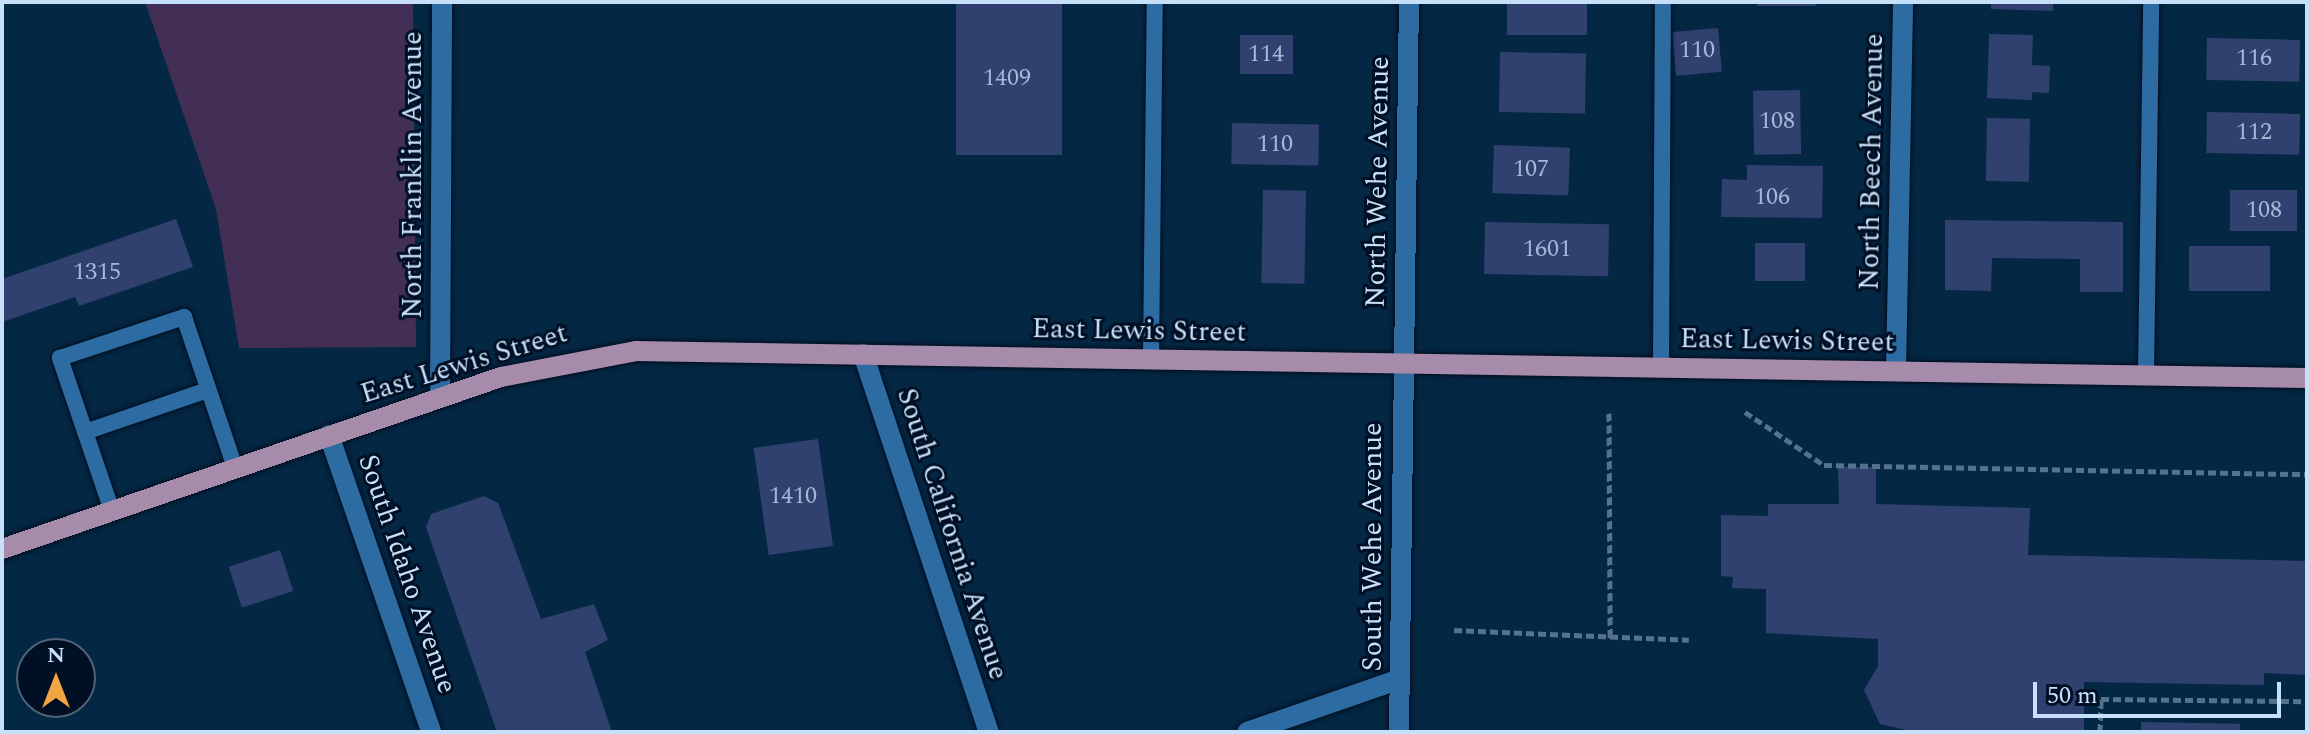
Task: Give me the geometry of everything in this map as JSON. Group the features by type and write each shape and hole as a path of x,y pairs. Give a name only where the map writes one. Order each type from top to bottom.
{"main road":[{"name":"East Lewis Street","path":"2,549 440,397 598,354 863,354 2307,378"}],"street":[{"name":"North Franklin Avenue","path":"440,397 442,2"},
{"name":"North Wehe Avenue","path":"1403,363 1409,2"},
{"name":"North Beech Avenue","path":"1896,371 1903,2"},
{"name":"South California Avenue","path":"863,354 989,732"},
{"name":"South Wehe Avenue","path":"1399,732 1403,363"},
{"name":"South Idaho Avenue","path":"329,435 431,732"},
{"path":"1247,732 1400,679"}],"lane":[{"path":"1151,360 1155,2"},
{"path":"1661,366 1663,2"},
{"path":"2146,375 2151,2"},
{"path":"112,511 60,358 184,317 235,468"},
{"path":"85,432 208,390"}],"path":[{"path":"1745,412 1824,465 2307,474"},
{"path":"1609,413 1610,639"},
{"path":"1454,630 1689,640"},
{"path":"2100,732 2101,699 2307,701"}],"shaded area":[{"path":"145,2 413,2 416,347 239,348 216,209"}],"building":[{"path":"956,2 1062,2 1062,155 956,155"},
{"path":"1507,2 1587,2 1587,35 1507,35"},
{"path":"1757,2 1816,2 1816,6 1757,6"},
{"path":"1991,2 2053,2 2053,11 1991,9"},
{"path":"1718,28 1722,72 1676,76 1672,32"},
{"path":"1989,34 2033,35 2032,65 2050,66 2049,93 2032,92 2032,100 1987,98"},
{"path":"1240,35 1293,35 1293,74 1240,74"},
{"path":"2207,38 2300,40 2299,82 2206,80"},
{"path":"1500,52 1586,54 1585,113 1499,112"},
{"path":"1800,90 1801,154 1754,155 1753,91"},
{"path":"2207,112 2300,114 2299,155 2206,153"},
{"path":"1987,118 2030,119 2029,182 1986,181"},
{"path":"1232,123 1319,125 1318,166 1231,164"},
{"path":"1494,145 1570,148 1568,196 1492,193"},
{"path":"1747,165 1823,166 1822,218 1721,217 1722,179 1747,180"},
{"path":"1263,190 1306,191 1304,284 1261,283"},
{"path":"2230,190 2297,190 2297,231 2230,231"},
{"path":"176,219 193,267 79,306 75,297 2,322 2,279"},
{"path":"1945,220 2123,222 2123,292 2080,292 2080,259 1992,258 1991,291 1945,290"},
{"path":"1485,222 1609,224 1608,276 1484,274"},
{"path":"1755,243 1805,243 1805,281 1755,281"},
{"path":"2189,246 2270,246 2270,291 2189,291"},
{"path":"818,439 833,546 769,555 754,448"},
{"path":"1838,467 1876,467 1876,504 2030,508 2028,555 2307,561 2307,675 2264,673 2264,685 2084,682 2084,732 1916,732 1880,724 1864,690 1878,666 1878,639 1766,633 1766,589 1732,588 1733,577 1721,576 1721,515 1768,516 1768,504 1839,504"},
{"path":"484,496 498,503 541,619 594,604 608,640 585,652 612,732 497,732 426,527 431,514"},
{"path":"280,550 293,591 242,608 229,567"},
{"path":"2141,722 2240,724 2240,732 2141,732"}]}
